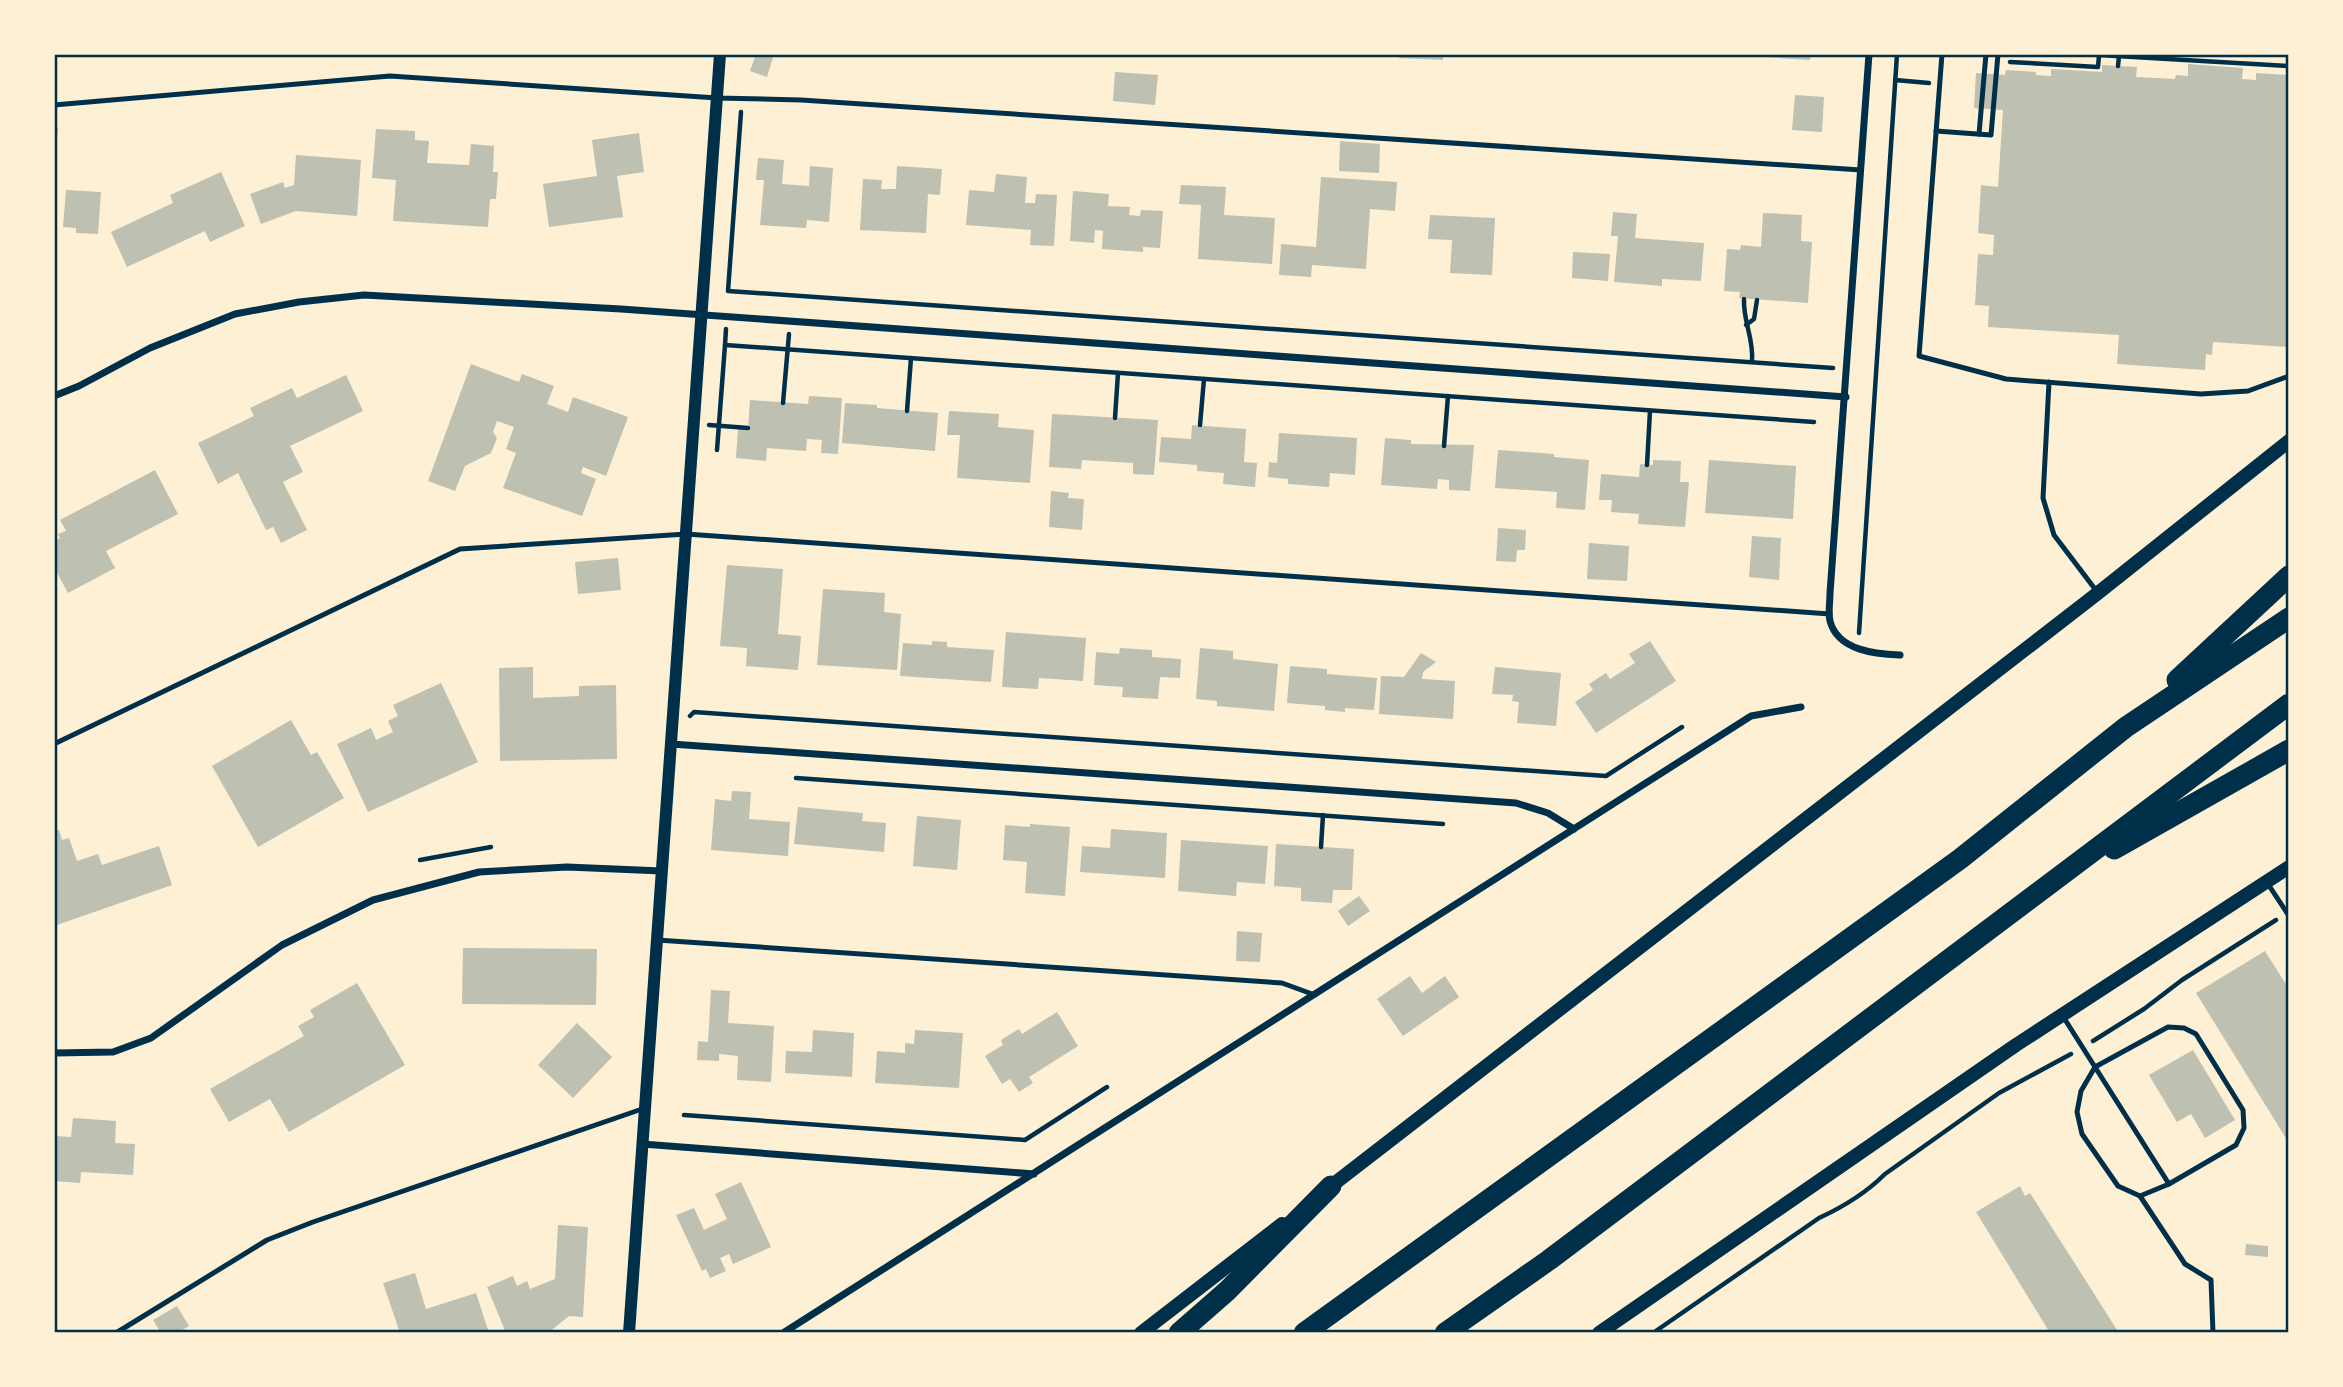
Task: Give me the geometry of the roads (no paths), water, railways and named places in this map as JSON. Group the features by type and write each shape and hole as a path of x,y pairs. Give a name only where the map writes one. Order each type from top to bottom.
{"highway":[{"path":"1304,1333 1961,859 2126,727 2289,576"},
{"path":"2126,727 2289,618"},
{"path":"1445,1333 1549,1260 2289,704"},
{"path":"2039,891 2289,750"},
{"path":"1179,1333 1227,1292 1331,1186"}],"main road":[{"path":"1141,1333 2098,593 2289,441"},
{"path":"1599,1333 2062,1015 2289,867"}],"street":[{"path":"629,1333 720,54"},
{"path":"1869,54 1830,621 1840,638 1859,649 1878,654 1900,655"},
{"path":"54,396 79,386 150,348 235,314 299,302 363,295 790,322 1846,397"},
{"path":"783,1333 1035,1175 1751,716 1801,707"},
{"path":"671,744 1516,803 1548,813 1574,829"},
{"path":"54,1053 113,1052 151,1038 282,945 373,900 479,872 567,867 662,871"},
{"path":"642,1144 1035,1175"}],"lane":[{"path":"1942,54 1919,356 2006,379 2201,394 2248,391 2289,376"},
{"path":"1979,134 1986,54"},
{"path":"1936,131 1991,135 1998,54"},
{"path":"54,105 390,76 717,98 801,100 1861,170"},
{"path":"2049,382 2043,498 2054,535 2098,593"},
{"path":"54,744 460,549 686,534 1830,614"},
{"path":"2267,881 2288,915"},
{"path":"657,940 1282,983 1315,995"},
{"path":"2062,1015 2169,1184"},
{"path":"2140,1196 2169,1184 2236,1144 2244,1128 2244,1110 2196,1034 2184,1028 2168,1027 2095,1067 2081,1091 2077,1112 2082,1134 2118,1186 2140,1196 2185,1264 2211,1280 2213,1333"},
{"path":"116,1333 267,1240 645,1108"}]}
